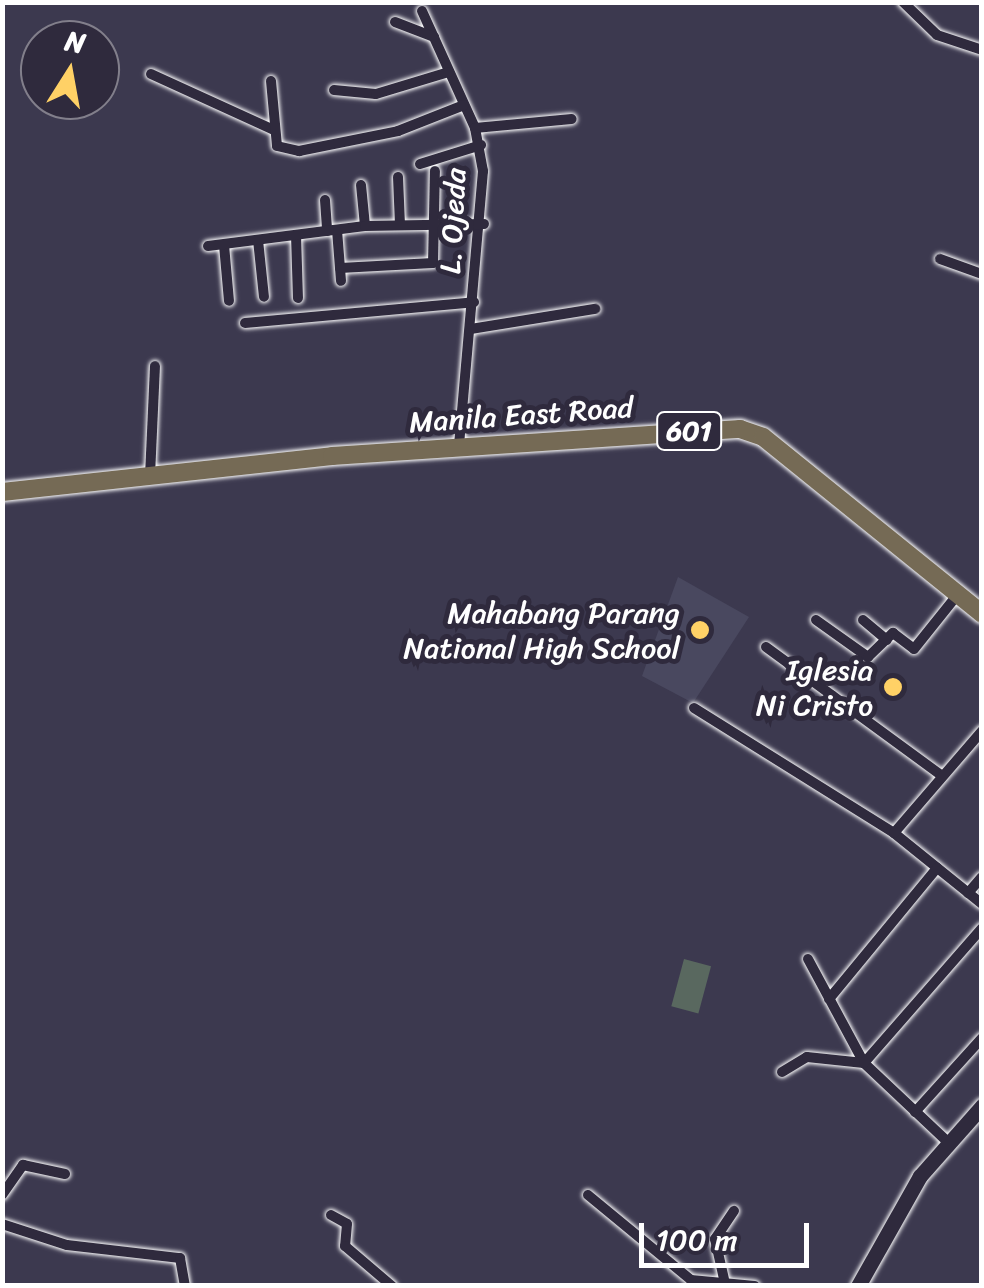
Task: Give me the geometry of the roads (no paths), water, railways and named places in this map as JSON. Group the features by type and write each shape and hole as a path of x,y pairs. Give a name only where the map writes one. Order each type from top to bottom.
{"main road":[{"name":"Manila East Road","path":"2,492 459,446 740,429 763,437 982,614"}],"street":[{"path":"903,2 936,35 982,50"},
{"name":"L. Ojeda","path":"422,10 480,145 484,224 459,446"},
{"path":"394,22 434,37"},
{"path":"334,90 376,94 449,72"},
{"path":"152,74 274,130"},
{"path":"271,81 277,146 320,151 464,105"},
{"path":"475,128 572,119"},
{"path":"420,164 480,145"},
{"path":"326,200 340,274 432,264 437,223 435,171"},
{"path":"398,177 400,224"},
{"path":"361,185 365,226"},
{"path":"208,246 365,226 484,224"},
{"path":"296,235 298,298"},
{"path":"258,240 264,296"},
{"path":"224,244 228,301"},
{"path":"940,260 982,274"},
{"path":"245,323 474,302"},
{"path":"471,328 595,309"},
{"path":"150,476 155,366"},
{"path":"862,620 914,649 958,594"},
{"path":"816,620 868,658 890,636"},
{"path":"766,647 942,776"},
{"path":"694,708 894,832 982,904"},
{"path":"894,832 982,731"},
{"path":"829,999 938,868"},
{"path":"968,893 982,877"},
{"path":"864,1064 982,928"},
{"path":"808,959 864,1064 948,1144"},
{"path":"915,1112 982,1038"},
{"path":"782,1072 807,1057 864,1064"},
{"path":"858,1286 948,1144 982,1106"},
{"path":"2,1195 23,1165 65,1174"},
{"path":"588,1195 680,1273 755,1286"},
{"path":"724,1278 716,1239 734,1210"},
{"path":"331,1215 347,1224 345,1246 392,1286"},
{"path":"2,1224 67,1246 180,1258 185,1286"}],"place":[{"name":"Mahabang Parang National High School","path":"700,630"},
{"name":"Iglesia Ni Cristo","path":"893,687"}]}
